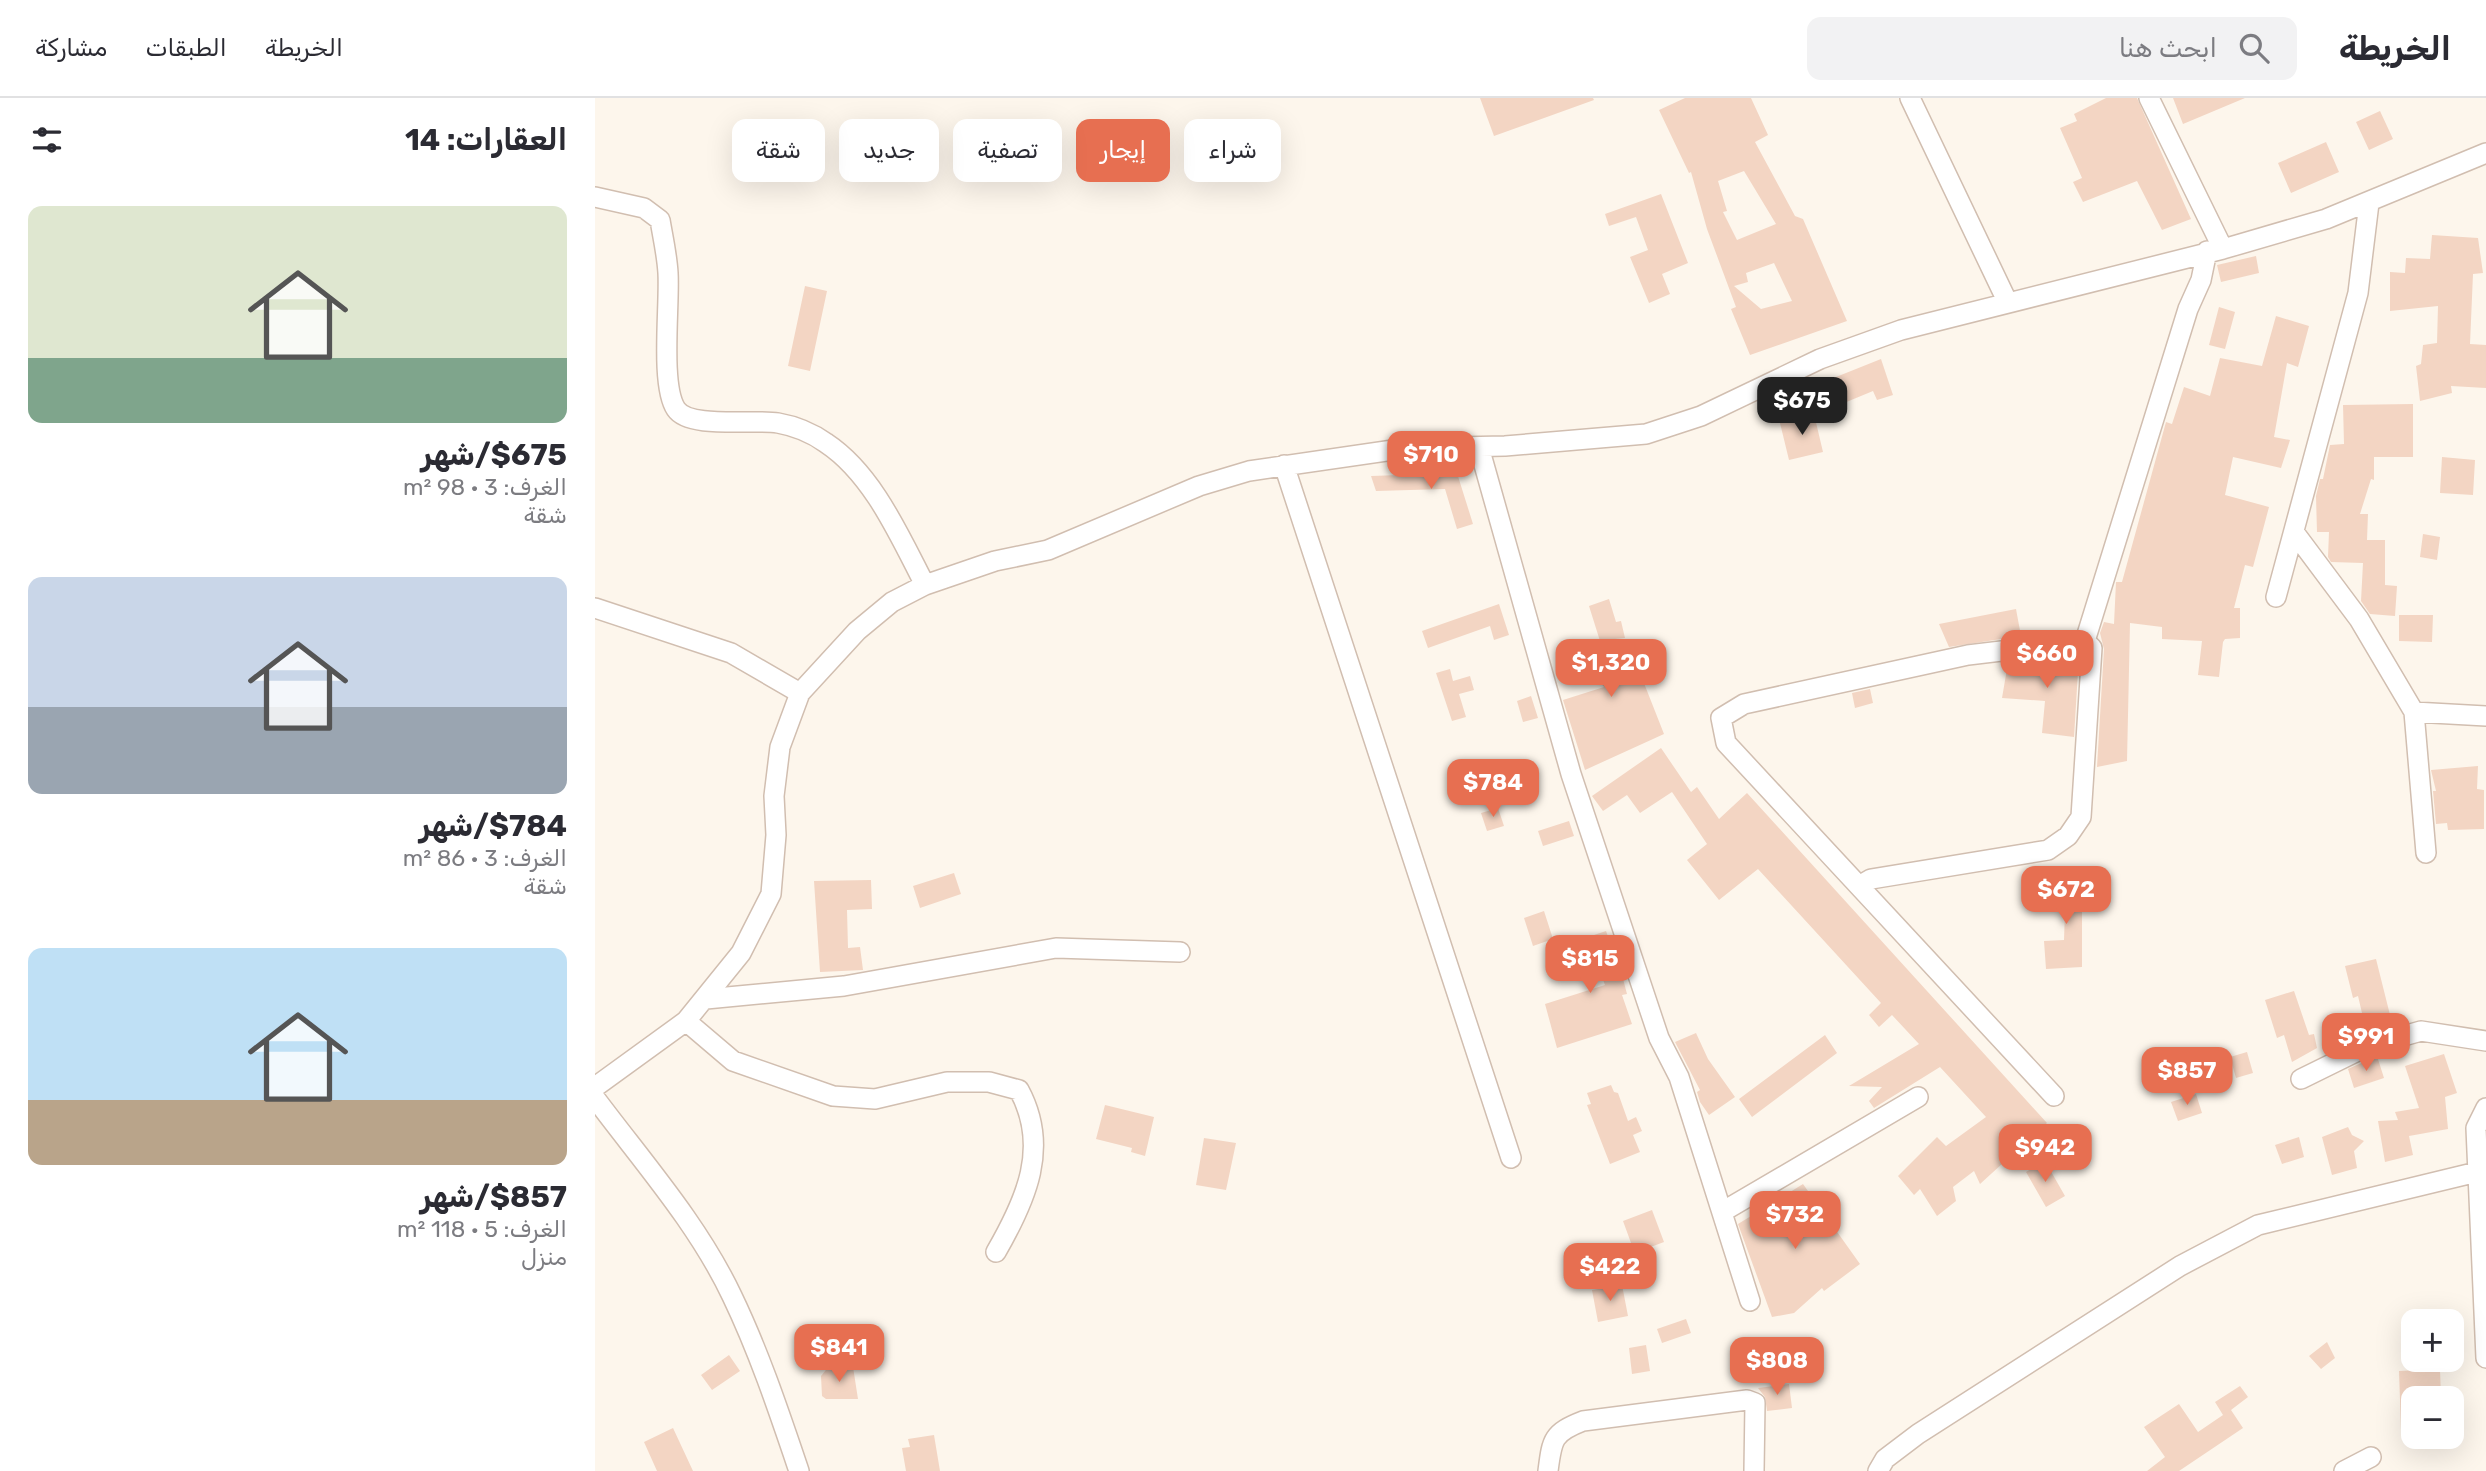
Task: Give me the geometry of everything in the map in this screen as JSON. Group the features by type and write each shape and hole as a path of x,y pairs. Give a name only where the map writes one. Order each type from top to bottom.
{"street":[{"path":"1910,98 2007,301"},
{"path":"2085,641 2180,335 2215,250 2149,98"},
{"path":"595,1087 686,1021 741,953 771,894 776,835 774,796 781,747 800,693 857,631 892,603 925,585 995,561 1048,550 1199,486 1249,471 1407,448 1479,447 1646,434 1701,416 1820,359 1901,330 2326,219 2486,153"},
{"path":"595,197 644,208 660,220 669,273 668,387 676,410 689,420 743,419 779,423 803,430 824,441 843,455 862,477 925,585"},
{"path":"2276,597 2358,293 2368,203"},
{"path":"1479,447 1571,774 1659,1038 1679,1077 1750,1301"},
{"path":"1284,465 1511,1157"},
{"path":"2294,532 2360,619 2414,712 2426,853"},
{"path":"595,608 731,653 800,693"},
{"path":"2054,1096 1726,743 1721,718 1744,704 1968,655 2085,641"},
{"path":"1859,886 1871,879 2048,850 2068,836 2081,817 2092,677 2092,648 2085,641"},
{"path":"2414,712 2486,716"},
{"path":"706,999 844,986 1056,948 1180,952"},
{"path":"686,1021 733,1062 833,1096 875,1099 947,1082 989,1082 1019,1090 1029,1109 1036,1144 1019,1212 996,1252"},
{"path":"2301,1079 2368,1046 2421,1031 2486,1041"},
{"path":"1721,1212 1918,1097"},
{"path":"595,1098 693,1231 731,1294 764,1369 799,1471"},
{"path":"2486,1108 2476,1128 2486,1358"},
{"path":"1878,1471 1885,1459 1929,1427 2180,1266 2258,1225 2477,1172"},
{"path":"1548,1471 1552,1442 1562,1429 1583,1421 1747,1400 1755,1403 1754,1471"},
{"path":"2344,1471 2371,1457"}],"building":[{"path":"1480,98 1593,98 1594,100 1494,136"},
{"path":"1685,98 1751,98 1768,135 1755,142 1795,216 1803,219 1847,321 1750,355 1731,309 1736,307 1707,229 1691,172 1689,173 1659,110","holes":["1744,171 1776,224 1737,240 1723,212 1727,211 1718,181","1774,263 1792,301 1761,309 1734,286 1748,282 1746,273"]},
{"path":"2106,98 2137,98 2191,219 2162,230 2137,181 2083,202 2073,182 2082,178 2060,128 2077,121 2074,114"},
{"path":"2173,98 2245,98 2183,124"},
{"path":"2380,111 2393,139 2369,150 2356,122"},
{"path":"2326,142 2339,172 2291,193 2278,163"},
{"path":"1661,194 1688,263 1662,274 1670,294 1649,303 1630,257 1648,250 1636,217 1609,226 1605,214"},
{"path":"2432,235 2478,238 2483,273 2473,274 2470,344 2486,345 2486,388 2451,386 2452,393 2420,401 2416,366 2421,364 2423,345 2437,343 2438,306 2390,311 2390,272 2405,273 2406,258 2430,259"},
{"path":"2256,256 2259,273 2221,282 2217,265"},
{"path":"805,286 827,291 810,371 788,366"},
{"path":"2219,307 2235,312 2225,349 2209,345"},
{"path":"2276,316 2309,326 2298,367 2287,363 2274,437 2290,440 2281,468 2233,457 2225,495 2269,507 2253,567 2245,565 2234,608 2240,608 2240,638 2225,639 2223,642 2219,677 2198,675 2202,641 2162,639 2162,627 2130,623 2127,761 2097,767 2104,649 2100,633 2104,622 2114,624 2116,582 2122,582 2166,422 2172,424 2184,387 2210,396 2220,358 2262,366"},
{"path":"1881,359 1893,395 1877,400 1873,391 1832,408 1821,383"},
{"path":"2413,404 2413,457 2374,457 2374,480 2371,479 2360,514 2368,514 2367,540 2385,540 2385,585 2397,586 2395,616 2370,614 2361,601 2363,563 2331,562 2328,557 2329,532 2317,532 2316,496 2320,479 2323,479 2330,445 2344,444 2343,405"},
{"path":"1814,414 1823,452 1789,460 1780,423"},
{"path":"2442,457 2475,460 2473,495 2440,493"},
{"path":"1457,473 1473,524 1457,529 1445,489 1376,491 1371,476"},
{"path":"2423,534 2440,537 2437,560 2420,557"},
{"path":"1609,599 1616,622 1621,621 1625,638 1615,639 1631,677 1640,673 1664,734 1585,770 1563,700 1604,687 1593,673 1584,647 1600,641 1589,606"},
{"path":"1499,604 1509,635 1494,640 1490,626 1428,648 1422,631"},
{"path":"2016,609 2021,636 1949,647 1939,624"},
{"path":"2399,615 2433,615 2432,642 2399,641"},
{"path":"2079,655 2074,737 2042,733 2045,701 2002,698 2008,663"},
{"path":"1450,669 1453,681 1470,676 1474,690 1459,694 1466,717 1452,721 1436,673"},
{"path":"1870,689 1873,703 1855,708 1852,693"},
{"path":"1531,696 1538,718 1523,722 1517,701"},
{"path":"1661,748 1691,792 1697,787 1719,819 1747,793 2047,1123 1980,1184 1974,1171 1953,1187 1956,1201 1937,1216 1920,1189 1914,1195 1898,1176 1937,1137 1946,1146 1986,1117 1940,1067 1874,1108 1869,1101 1882,1087 1849,1086 1919,1044 1892,1015 1879,1027 1869,1015 1881,1003 1758,869 1719,900 1687,860 1707,844 1672,792 1640,813 1627,795 1603,811 1592,796"},
{"path":"2478,766 2477,789 2484,790 2484,829 2448,830 2447,823 2436,824 2433,791 2436,791 2431,770"},
{"path":"1498,808 1504,826 1487,831 1481,813"},
{"path":"1569,821 1574,836 1543,846 1538,831"},
{"path":"954,873 961,894 920,908 913,886"},
{"path":"871,880 872,909 847,910 848,948 860,947 863,970 820,972 814,881"},
{"path":"2062,880 2082,881 2082,967 2046,969 2044,941 2064,940 2065,910 2042,910 2042,890 2062,889"},
{"path":"1544,911 1553,939 1533,946 1524,918"},
{"path":"1606,931 1622,975 1627,994 1622,995 1632,1024 1557,1048 1545,1004 1605,985 1595,958 1558,970 1552,952 1589,941 1588,937"},
{"path":"2376,959 2392,1023 2366,1030 2358,996 2353,998 2345,966"},
{"path":"2294,991 2309,1035 2314,1034 2317,1048 2292,1062 2284,1035 2277,1038 2265,1000"},
{"path":"1696,1033 1708,1059 1735,1097 1709,1115 1700,1102 1697,1092 1700,1090 1675,1042"},
{"path":"1825,1035 1837,1053 1752,1117 1739,1099"},
{"path":"2247,1052 2253,1073 2236,1078 2230,1057"},
{"path":"2444,1054 2457,1093 2445,1097 2448,1129 2409,1136 2413,1155 2385,1162 2378,1121 2398,1120 2395,1112 2419,1108 2405,1066"},
{"path":"2377,1056 2384,1078 2354,1088 2348,1069"},
{"path":"1611,1085 1614,1092 1618,1093 1628,1121 1636,1117 1642,1131 1633,1135 1640,1152 1610,1164 1587,1105 1591,1104 1587,1093"},
{"path":"2196,1094 2202,1113 2178,1121 2171,1102"},
{"path":"1105,1105 1154,1117 1145,1156 1131,1152 1132,1148 1096,1139"},
{"path":"2348,1127 2352,1135 2364,1141 2354,1151 2357,1168 2332,1175 2322,1137"},
{"path":"2299,1137 2304,1157 2282,1164 2275,1145"},
{"path":"1204,1138 1236,1143 1226,1190 1196,1185"},
{"path":"2045,1161 2065,1196 2046,1207 2026,1172"},
{"path":"1803,1184 1860,1264 1824,1291 1822,1288 1794,1313 1772,1317 1738,1224"},
{"path":"1652,1210 1664,1242 1648,1248 1651,1257 1638,1262 1623,1221"},
{"path":"1622,1285 1628,1316 1598,1322 1592,1290"},
{"path":"1686,1319 1691,1333 1662,1343 1657,1329"},
{"path":"2327,1342 2335,1358 2321,1369 2309,1356"},
{"path":"1646,1345 1650,1371 1632,1374 1629,1348"},
{"path":"729,1355 740,1371 712,1390 701,1375"},
{"path":"834,1360 835,1371 853,1367 858,1399 826,1399 822,1396 821,1376"},
{"path":"2399,1371 2440,1372 2441,1386 2401,1386 2401,1429"},
{"path":"1789,1384 1792,1408 1767,1411 1765,1397 1758,1388"},
{"path":"2240,1386 2248,1397 2231,1410 2243,1428 2179,1471 2147,1471 2165,1457 2144,1427 2179,1404 2198,1432 2223,1415 2215,1402"},
{"path":"673,1428 693,1471 657,1471 644,1442"},
{"path":"934,1435 940,1471 906,1471 902,1448 910,1447 908,1439"}]}
